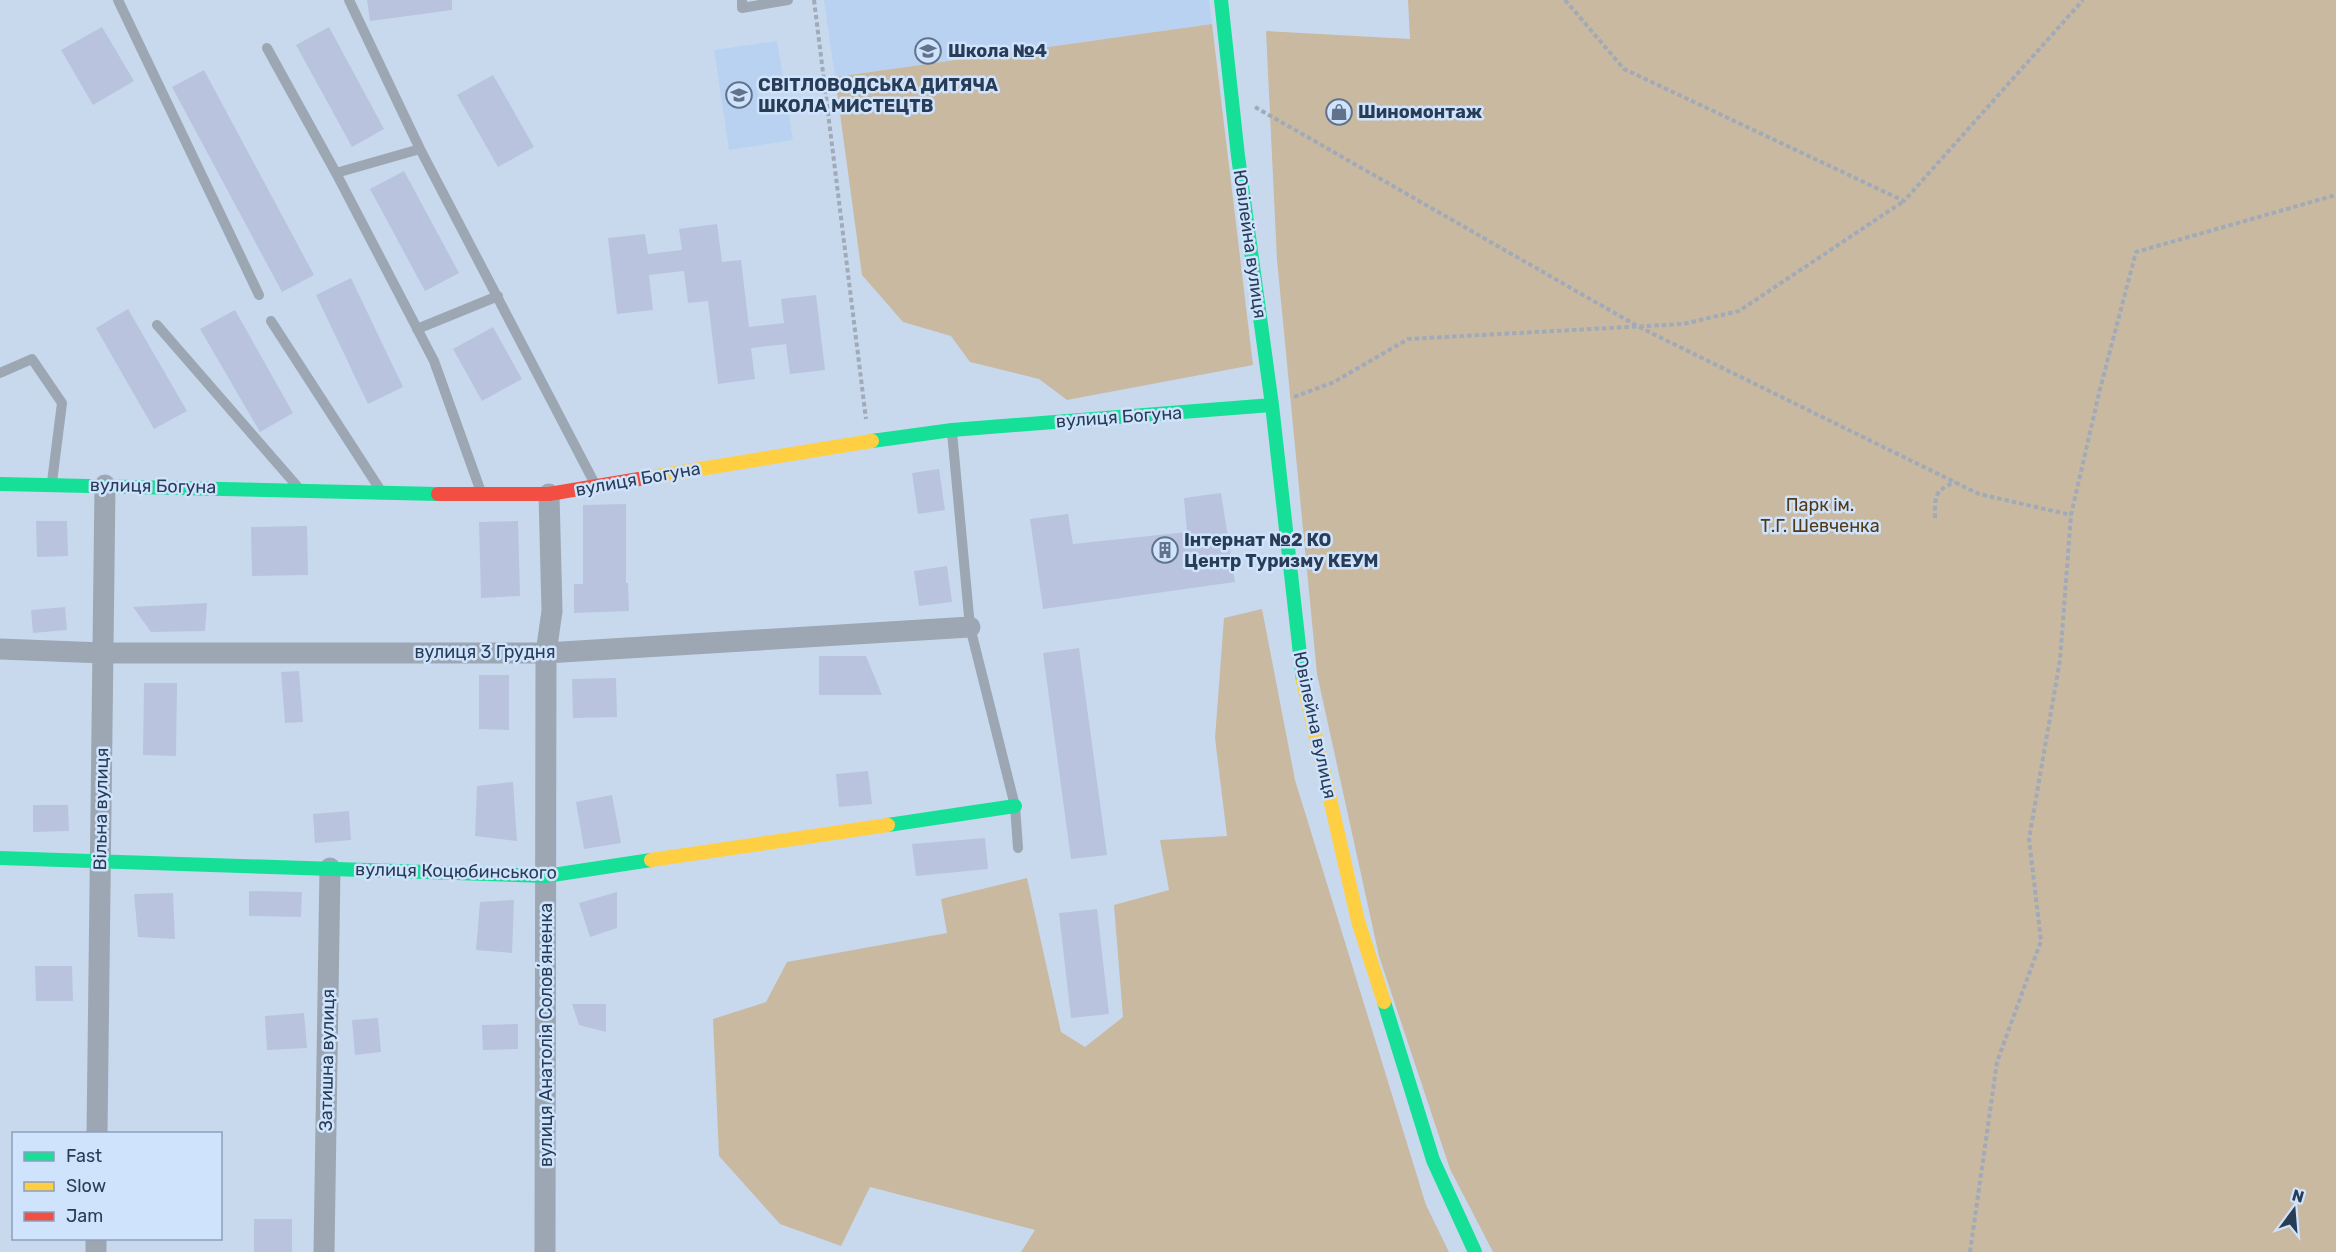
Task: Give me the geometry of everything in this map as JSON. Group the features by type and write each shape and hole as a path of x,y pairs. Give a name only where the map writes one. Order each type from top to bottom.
{"street":[{"name":"Ювілейна вулиця","path":"1221,0 1272,405 1301,672 1358,921 1433,1160 1475,1252"},
{"name":"вулиця Богуна","path":"0,484 301,490 383,494 549,494 869,441 952,430 1272,405"},
{"name":"Вільна вулиця","path":"97,1132 105,485"},
{"name":"вулиця Анатолія Соловʼяненка","path":"545,1252 546,653 552,611 549,494"},
{"name":"вулиця 3 Грудня","path":"0,649 103,653 546,653 970,627"},
{"name":"вулиця Коцюбинського","path":"0,858 546,876 1015,806"},
{"name":"Затишна вулиця","path":"324,1252 330,868"}],"lane":[{"path":"118,0 259,295"},
{"path":"349,0 420,149 596,486"},
{"path":"742,0 742,8 788,0"},
{"path":"267,48 434,361 482,495"},
{"path":"336,174 420,149"},
{"path":"417,329 498,296"},
{"path":"271,321 383,494"},
{"path":"157,325 301,490"},
{"path":"0,373 32,359 62,403 52,484"},
{"path":"952,430 970,627 1015,806 1018,848"}],"path":[{"path":"814,0 869,441"},
{"path":"1565,0 1624,69 1904,201"},
{"path":"1272,405 1334,382 1408,339 1683,324 1739,311 1904,201 2083,0"},
{"path":"1231,93 1639,327 1979,494 2071,515"},
{"path":"1970,1252 1997,1062 2041,941 2029,839 2060,660 2071,515 2100,389 2136,252 2336,195"},
{"path":"1935,518 1935,497 1942,487 1955,482"}],"shaded area":[{"name":"Школа №4","path":"824,0 1209,0 1212,24 835,77"},
{"name":"СВІТЛОВОДСЬКА ДИТЯЧА ШКОЛА МИСТЕЦТВ","path":"777,41 783,76 756,81 761,114 788,110 793,140 729,150 714,50"}],"green space":[{"name":"Парк ім. Т.Г. Шевченка","path":"1408,0 2336,0 2336,1252 1493,1252 1450,1169 1379,956 1317,674 1277,260 1266,31 1410,39"},
{"path":"1212,24 1253,365 1067,400 1039,379 970,362 951,336 903,322 862,275 835,77"},
{"path":"1262,609 1295,780 1426,1205 1449,1252 1021,1252 1035,1230 870,1187 841,1246 780,1224 719,1156 713,1019 766,1002 787,962 947,933 941,899 1027,878 1061,1032 1085,1047 1123,1017 1114,905 1169,890 1160,840 1227,836 1215,738 1224,618"}],"building":[{"path":"367,0 452,0 452,10 370,21"},
{"path":"102,27 134,81 93,105 61,50"},
{"path":"329,27 384,129 352,147 296,45"},
{"path":"204,70 314,275 282,292 172,87"},
{"path":"493,75 534,147 498,167 457,95"},
{"path":"404,171 459,273 425,291 370,189"},
{"path":"717,224 722,262 741,260 749,327 784,323 781,299 816,295 825,370 790,374 786,344 751,348 755,379 718,384 708,301 688,303 684,271 649,275 653,310 617,314 608,238 645,234 648,254 682,250 679,229"},
{"path":"351,278 403,387 368,404 316,295"},
{"path":"128,309 187,411 154,429 96,328"},
{"path":"235,310 293,413 260,432 200,329"},
{"path":"493,327 522,379 482,401 453,349"},
{"path":"939,469 945,510 918,514 912,473"},
{"name":"Інтернат №2 КО Центр Туризму КЕУМ","path":"1221,493 1235,582 1043,609 1030,519 1068,514 1073,544 1187,532 1184,498"},
{"path":"626,504 626,583 628,583 629,611 574,613 574,584 583,584 583,505"},
{"path":"36,521 67,521 68,556 37,557"},
{"path":"518,521 520,596 481,598 479,522"},
{"path":"307,526 308,575 252,576 251,527"},
{"path":"947,566 952,602 919,606 914,571"},
{"path":"207,603 205,631 151,632 133,607"},
{"path":"65,607 67,630 33,633 31,610"},
{"path":"1079,648 1107,855 1071,859 1043,653"},
{"path":"819,656 866,656 882,695 819,695"},
{"path":"299,671 303,722 285,723 281,672"},
{"path":"479,675 509,675 509,730 479,729"},
{"path":"616,678 617,717 573,718 572,679"},
{"path":"144,683 177,683 176,756 143,755"},
{"path":"868,771 872,804 839,807 836,774"},
{"path":"513,782 517,841 475,836 477,786"},
{"path":"612,795 621,843 584,849 576,802"},
{"path":"33,805 68,805 69,831 33,832"},
{"path":"349,811 351,840 315,843 313,814"},
{"path":"985,838 988,869 916,876 912,844"},
{"path":"249,891 302,892 301,917 249,916"},
{"path":"617,892 617,928 590,937 579,903"},
{"path":"173,893 175,939 138,937 134,894"},
{"path":"514,900 512,953 476,950 480,902"},
{"path":"1097,909 1109,1014 1071,1018 1059,913"},
{"path":"35,966 72,966 73,1001 36,1001"},
{"path":"572,1004 606,1004 606,1032 579,1025"},
{"path":"304,1013 307,1048 267,1050 265,1016"},
{"path":"378,1018 381,1052 355,1055 352,1020"},
{"path":"518,1024 518,1049 483,1050 482,1025"},
{"path":"254,1219 292,1219 292,1252 254,1252"}],"traffic: fast":[{"path":"1221,0 1238,156 1272,405 1303,681"},
{"path":"872,441 952,430 1272,405"},
{"path":"0,484 438,494"},
{"path":"888,825 1015,806"},
{"path":"0,858 546,876 651,860"},
{"path":"1384,1002 1433,1160 1475,1252"}],"traffic: slow":[{"path":"645,478 872,441"},
{"path":"1303,681 1358,921 1384,1002"},
{"path":"651,860 888,825"}],"traffic: jam":[{"path":"438,494 549,494 645,478"}],"place":[{"name":"Школа №4","path":"928,51"},
{"name":"СВІТЛОВОДСЬКА ДИТЯЧА ШКОЛА МИСТЕЦТВ","path":"739,95"},
{"name":"Шиномонтаж","path":"1339,112"},
{"name":"Інтернат №2 КО Центр Туризму КЕУМ","path":"1165,550"}]}
